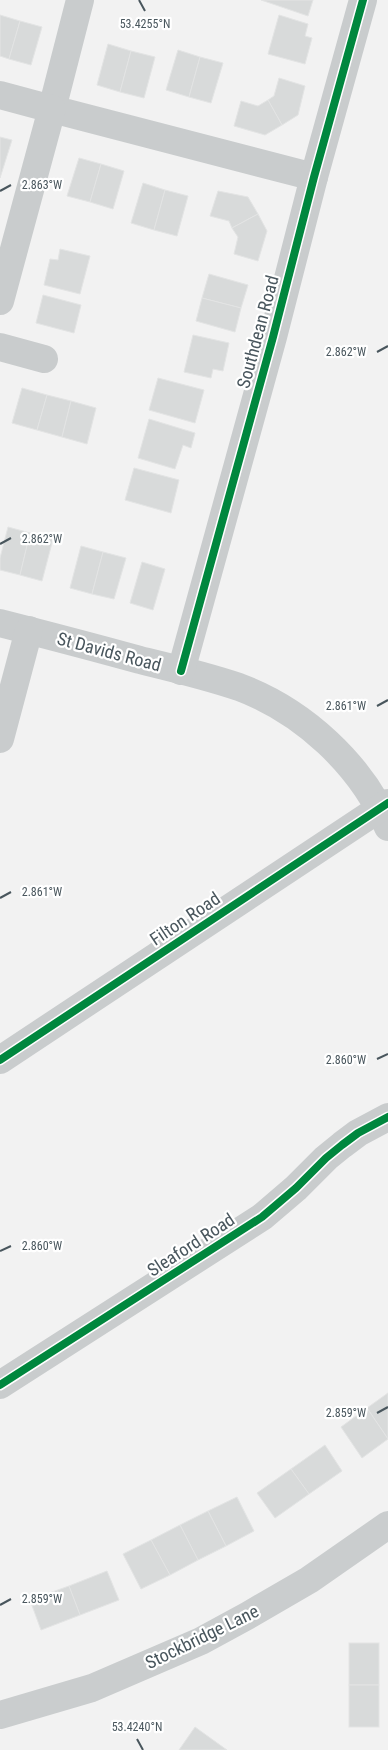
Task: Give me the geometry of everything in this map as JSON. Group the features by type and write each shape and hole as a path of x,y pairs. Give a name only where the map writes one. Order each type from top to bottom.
{"main road":[{"name":"Stockbridge Lane","path":"0,1715 16,1712 92,1688 201,1641 309,1580 388,1525"}],"street":[{"path":"0,301 80,0"},
{"name":"Southdean Road","path":"181,670 363,0"},
{"path":"0,95 314,178"},
{"path":"0,347 44,358"},
{"name":"St Davids Road","path":"0,623 181,670 239,688 283,708 321,737 340,756 358,776 385,812"},
{"path":"0,738 29,630"},
{"name":"Filton Road","path":"0,1060 385,812"},
{"name":"Sleaford Road","path":"0,1385 262,1217 342,1145 358,1133 388,1117"}],"building":[{"path":"261,0 313,0 308,16"},
{"path":"0,15 20,21 9,59 0,56"},
{"path":"279,15 308,24 305,36 312,38 305,64 268,54"},
{"path":"20,21 42,27 31,65 9,59"},
{"path":"108,44 131,51 120,92 97,85"},
{"path":"178,50 200,57 189,97 166,90"},
{"path":"131,51 155,57 144,98 120,92"},
{"path":"200,57 223,63 211,103 189,97"},
{"path":"279,78 305,86 298,115 282,125 268,100 274,96"},
{"path":"268,100 282,125 265,135 234,126 241,101 258,106"},
{"path":"0,137 12,140 0,178"},
{"path":"79,158 101,164 90,202 67,196"},
{"path":"101,164 124,171 113,209 90,202"},
{"path":"143,183 165,190 154,230 131,223"},
{"path":"165,190 188,196 177,236 154,230"},
{"path":"218,191 248,197 258,214 232,228 229,221 210,216"},
{"path":"258,214 267,231 258,261 234,254 238,237 232,228"},
{"path":"60,249 90,256 80,294 44,285 50,259 58,260"},
{"path":"209,274 248,285 241,308 202,298"},
{"path":"43,295 81,305 74,333 36,323"},
{"path":"202,298 241,308 235,332 196,321"},
{"path":"193,335 229,343 223,371 213,369 211,378 184,372"},
{"path":"158,378 204,390 195,423 149,410"},
{"path":"22,388 47,395 37,430 12,423"},
{"path":"47,395 71,401 62,437 37,430"},
{"path":"71,401 96,408 87,444 62,437"},
{"path":"149,419 195,433 191,448 183,445 175,469 138,458"},
{"path":"134,468 179,480 171,513 125,500"},
{"path":"8,527 30,533 20,575 0,570 0,558"},
{"path":"30,533 53,539 42,581 20,575"},
{"path":"81,546 103,552 92,594 70,588"},
{"path":"103,552 126,558 114,599 92,594"},
{"path":"142,562 165,569 153,610 130,603"},
{"path":"388,1393 388,1439 367,1408"},
{"path":"367,1408 388,1439 362,1458 341,1427"},
{"path":"325,1445 342,1471 309,1494 291,1469"},
{"path":"291,1469 309,1494 275,1518 257,1493"},
{"path":"237,1497 254,1531 226,1546 208,1511"},
{"path":"208,1511 226,1546 198,1560 180,1525"},
{"path":"180,1525 198,1560 170,1575 151,1540"},
{"path":"151,1540 170,1575 141,1589 123,1554"},
{"path":"107,1571 119,1600 80,1615 69,1586"},
{"path":"69,1586 80,1615 41,1630 30,1600"},
{"path":"349,1643 379,1643 379,1685 349,1685"},
{"path":"349,1685 379,1685 379,1727 349,1727"},
{"path":"195,1727 227,1750 179,1750"}],"cycle path":[{"path":"181,671 363,0"},
{"path":"0,1060 388,803"},
{"path":"0,1385 262,1217 342,1145 358,1133 388,1117"}]}
